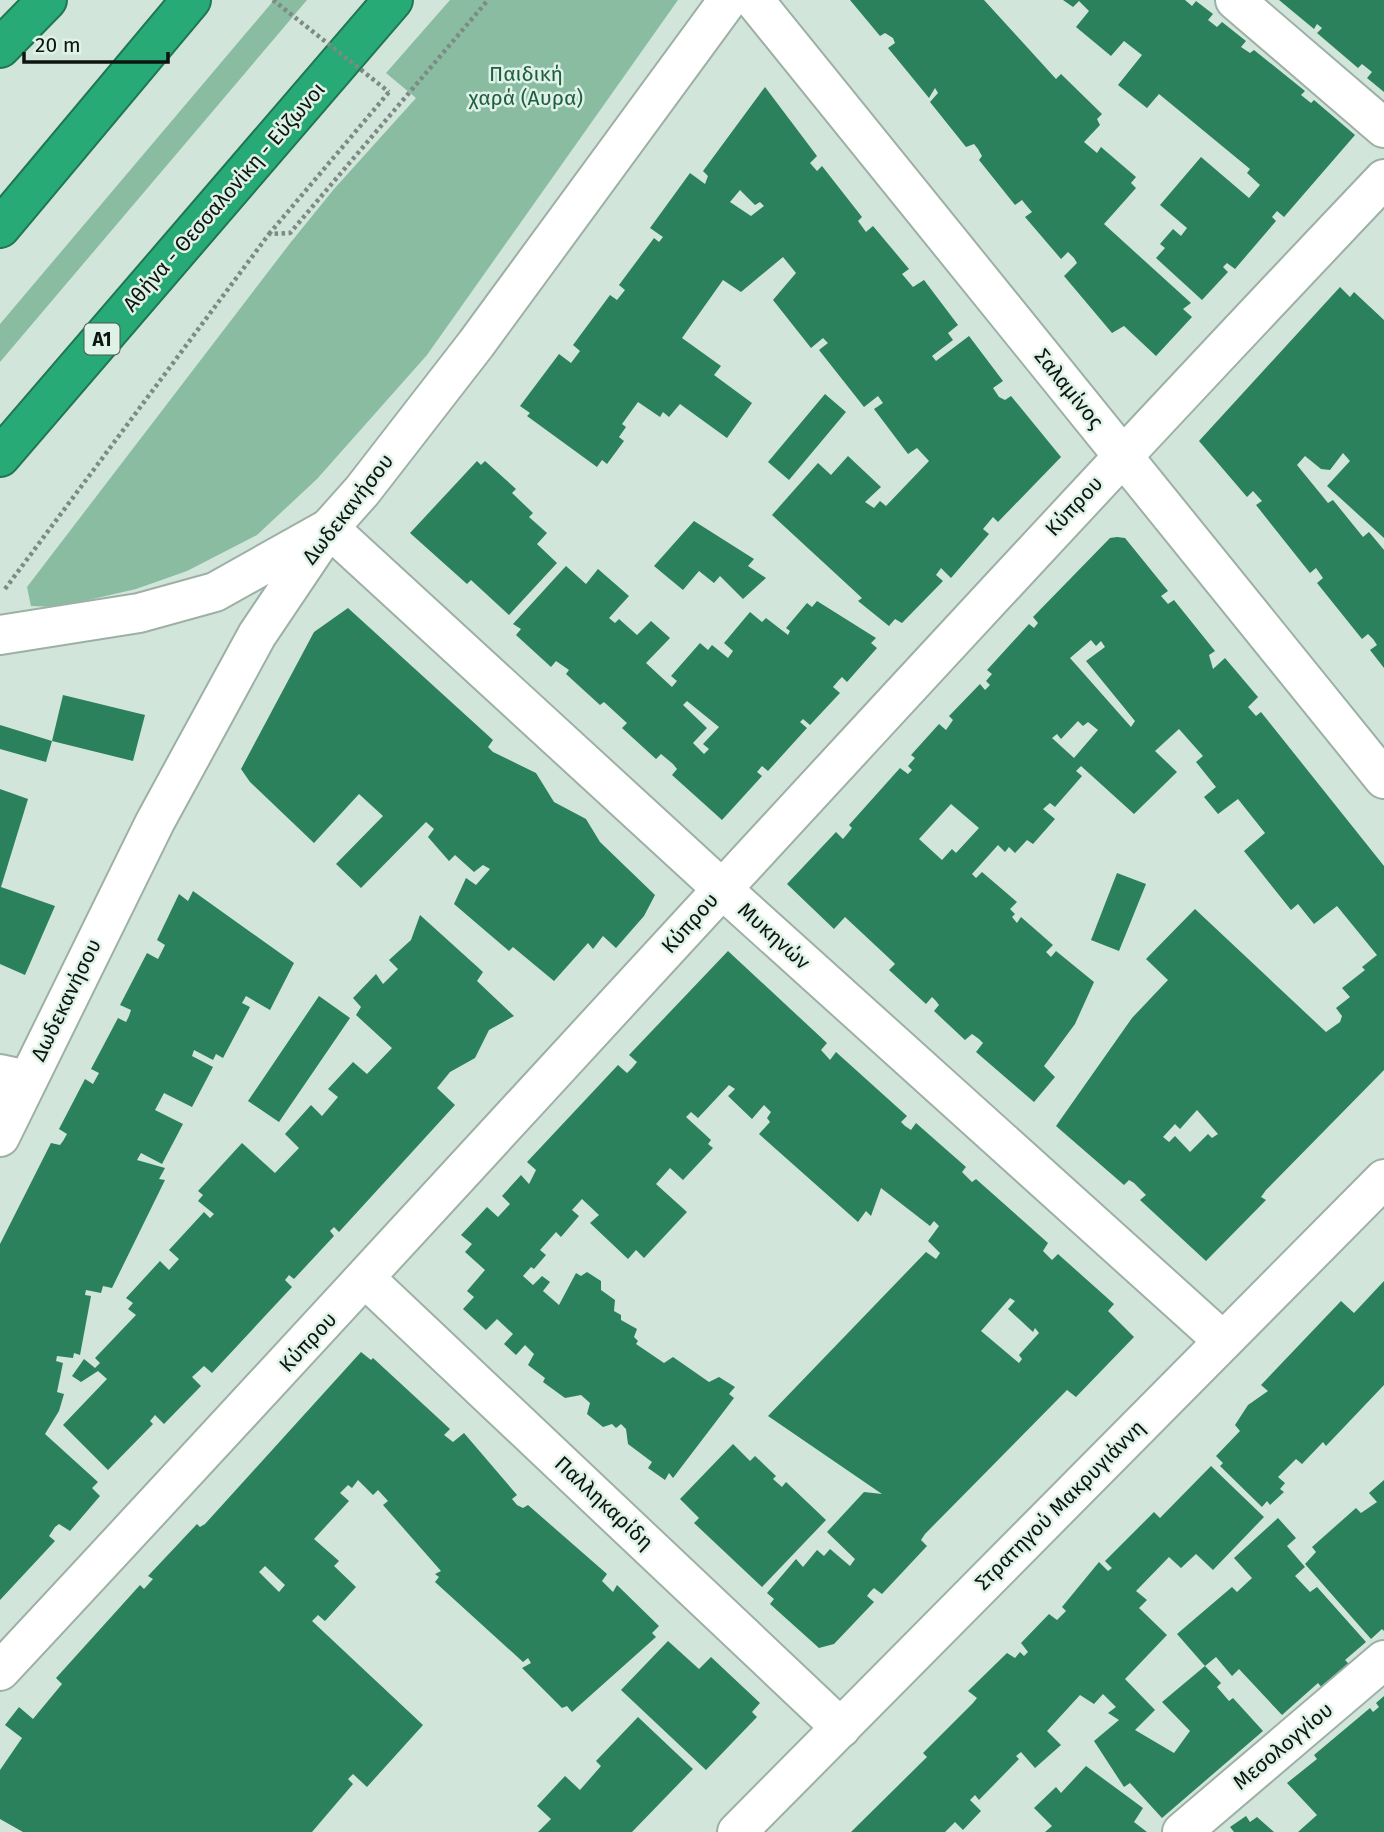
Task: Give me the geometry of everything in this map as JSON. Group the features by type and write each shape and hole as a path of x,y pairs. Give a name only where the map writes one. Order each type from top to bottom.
{"highway":[{"path":"0,48 47,0"},
{"path":"0,228 191,0"},
{"name":"Αθήνα - Θεσσαλονίκη - Εύζωνοι","path":"0,457 393,0"}],"street":[{"name":"Δωδεκανήσου","path":"0,1137 13,1077 234,674 329,528 362,491 476,344 728,0"},
{"name":"Σαλαμίνος","path":"754,0 1384,779"},
{"path":"1236,0 1384,128"},
{"name":"Κύπρου","path":"0,1671 366,1279 721,888 1122,455 1384,178"},
{"path":"0,635 139,612 215,592 329,528"},
{"name":"Μυκηνών","path":"329,528 721,888 1222,1340"},
{"name":"Στρατηγού Μακρυγιάννη","path":"737,1832 1384,1179"},
{"name":"Παλληκαρίδη","path":"366,1279 841,1728"},
{"name":"Μεσολογγίου","path":"1182,1832 1384,1660"}],"path":[{"path":"0,599 150,391 269,234 389,92 273,0"},
{"path":"269,234 290,233 488,0"}],"green space":[{"path":"274,0 307,0 0,362 0,324"},
{"name":"Παιδική χαρά (Αυρα)","path":"450,0 678,0 427,355 317,479 257,535 187,571 136,589 58,607 31,606 27,587 291,242 334,189 416,98 386,73"}],"building":[{"path":"850,0 984,0 1056,79 1061,74 1102,114 1097,119 1100,125 1084,142 1097,153 1101,147 1136,177 1131,183 1136,188 1104,224 1191,303 1183,309 1192,317 1156,356 1124,326 1112,333 1064,276 1077,263 1074,258 1068,252 1061,259 1025,217 1032,212 1022,200 1015,205 979,160 982,156 974,144 966,147 930,102 938,93 935,88 929,98 888,48 895,43 893,38 885,33 880,36"},
{"path":"1063,0 1185,0 1192,6 1196,1 1213,14 1208,20 1217,27 1222,22 1246,41 1241,47 1250,53 1254,50 1305,91 1301,95 1311,103 1314,100 1355,135 1284,217 1277,211 1272,217 1276,221 1235,269 1227,263 1223,267 1228,272 1202,300 1156,258 1165,248 1160,244 1173,229 1181,236 1187,228 1160,205 1201,157 1249,198 1260,185 1247,173 1250,169 1159,94 1147,108 1118,85 1142,55 1124,41 1111,56 1076,27 1089,11 1079,1 1073,7"},
{"path":"1279,0 1384,0 1384,92 1367,78 1372,72 1362,64 1358,68 1317,33 1322,28 1317,24 1314,29"},
{"path":"765,87 817,156 810,163 817,171 822,166 862,217 858,221 866,232 873,226 909,269 902,274 913,287 924,280 958,325 948,333 953,340 932,356 936,361 969,336 1003,381 993,388 999,397 1005,400 1011,396 1061,457 998,522 993,517 983,529 989,534 951,578 941,568 936,575 943,581 902,623 895,619 889,626 858,601 862,598 772,515 818,463 831,475 848,456 881,487 865,502 874,508 880,501 886,506 929,461 917,448 908,454 874,409 883,403 878,396 864,407 819,350 828,343 823,338 811,348 773,300 796,273 783,257 741,292 723,280 682,338 721,366 714,375 752,403 727,438 680,404 669,417 663,412 660,417 638,402 622,424 626,427 619,437 624,441 607,464 602,460 597,467 527,416 530,413 520,406 559,354 571,363 580,351 573,345 610,295 617,300 625,290 619,285 654,238 659,242 663,237 650,228 690,173 705,184 708,176 703,171","holes":["740,190 755,205 760,202 764,206 751,216 730,202"]},
{"path":"1340,287 1350,297 1354,292 1384,320 1384,538 1327,486 1350,461 1343,453 1330,470 1321,469 1305,456 1297,465 1328,503 1333,500 1363,537 1369,532 1384,550 1384,668 1370,650 1377,645 1373,639 1368,634 1362,639 1317,583 1323,578 1316,568 1310,573 1256,505 1262,501 1253,491 1247,497 1199,441"},
{"path":"825,394 846,412 789,480 768,462"},
{"path":"477,461 481,465 485,461 516,489 512,493 533,513 529,517 547,533 537,544 557,563 509,615 471,580 467,584 410,533"},
{"path":"694,521 754,559 748,566 766,578 743,599 720,576 714,583 699,571 683,590 654,566"},
{"path":"1110,538 1125,538 1168,591 1161,596 1168,604 1174,600 1215,651 1209,655 1213,669 1225,658 1258,697 1248,707 1256,716 1261,712 1384,866 1384,1070 1266,1190 1261,1197 1266,1200 1206,1261 1140,1200 1146,1195 1134,1183 1129,1180 1124,1185 1056,1126 1132,1018 1168,980 1146,959 1195,909 1326,1032 1340,1022 1342,1016 1336,1008 1350,997 1342,988 1365,970 1362,967 1377,955 1337,906 1314,924 1298,904 1291,910 1244,851 1265,833 1238,799 1218,814 1204,797 1216,787 1196,762 1203,756 1179,729 1155,751 1177,772 1134,814 1081,766 1076,771 1082,776 1055,807 1050,803 1043,809 1055,819 1033,844 1027,840 1015,853 1009,847 1005,852 998,845 972,874 976,878 982,872 1017,902 1010,909 1015,914 1012,917 1017,923 1021,917 1053,945 1046,952 1051,957 1056,951 1094,982 1075,1024 1044,1066 1055,1077 1034,1102 976,1052 983,1043 979,1039 972,1034 965,1040 934,1011 939,1005 932,997 926,1004 889,970 895,964 845,917 834,929 787,884 836,832 843,839 852,828 849,825 900,768 908,774 912,770 908,766 915,758 911,755 939,724 946,730 953,720 949,716 980,684 985,690 990,685 986,681 992,674 987,670 1029,624 1034,628 1038,623 1033,617","holes":["1091,640 1096,646 1101,641 1105,647 1086,661 1135,721 1131,727 1070,658","1078,721 1083,726 1088,722 1098,730 1074,758 1052,738 1057,734 1061,739","951,804 979,828 956,853 952,849 942,860 919,839","1197,1110 1218,1134 1212,1138 1208,1134 1190,1152 1175,1136 1169,1142 1163,1137 1175,1124 1180,1129"]},
{"path":"566,566 586,584 598,569 629,596 609,618 615,623 619,619 637,635 651,621 670,638 646,663 672,687 677,681 671,676 700,643 708,650 712,645 728,658 733,651 724,643 750,612 762,622 766,618 788,635 790,631 786,628 807,603 812,607 817,601 876,638 871,643 877,648 847,682 842,677 839,680 833,687 840,693 810,725 803,719 800,722 807,728 768,771 762,766 757,772 762,776 722,820 672,775 677,769 673,764 661,754 656,759 622,728 627,723 604,702 600,705 566,674 569,670 556,661 551,667 516,635 521,629 513,624","holes":["687,701 719,727 703,744 709,749 704,754 693,743 707,728 683,705"]},
{"path":"348,608 493,740 488,747 493,752 536,773 554,802 586,819 600,842 655,895 644,916 616,948 603,936 593,949 588,943 554,981 513,947 509,951 454,904 466,878 476,885 490,869 483,865 474,872 455,855 449,861 428,837 434,829 426,822 361,888 336,864 383,816 359,794 314,843 250,782 241,769 314,632"},
{"path":"63,695 145,715 133,761 52,741"},
{"path":"0,725 52,741 46,762 0,749"},
{"path":"0,789 28,799 1,887 55,906 25,975 0,964"},
{"path":"1117,873 1146,884 1119,951 1091,940"},
{"path":"193,891 294,963 270,1010 246,996 242,1003 250,1007 223,1058 216,1054 213,1060 194,1050 192,1056 213,1067 192,1107 164,1093 155,1110 183,1124 162,1164 141,1153 137,1160 165,1168 159,1179 165,1180 112,1288 103,1286 101,1293 86,1290 85,1295 91,1296 80,1355 74,1353 73,1358 57,1356 56,1361 63,1363 57,1392 64,1394 59,1411 45,1434 98,1482 92,1488 100,1496 70,1531 59,1524 55,1527 49,1536 55,1541 0,1600 0,1244 51,1143 60,1145 67,1134 59,1129 85,1079 93,1084 99,1073 91,1069 118,1018 126,1022 131,1010 120,1005 147,953 158,959 165,945 157,940 179,894 188,901"},
{"path":"420,915 483,972 477,981 514,1016 489,1030 475,1058 450,1072 437,1088 455,1105 339,1232 334,1227 330,1231 334,1236 294,1279 289,1275 285,1280 292,1287 212,1373 204,1366 192,1377 201,1386 164,1424 155,1415 150,1421 153,1424 108,1470 63,1425 107,1379 98,1371 81,1382 72,1376 84,1359 95,1368 100,1363 95,1358 136,1315 128,1309 133,1303 126,1298 160,1261 169,1270 179,1259 169,1250 204,1212 210,1218 214,1214 198,1201 203,1195 198,1191 242,1143 275,1173 299,1148 285,1134 311,1105 322,1116 338,1097 328,1089 353,1062 367,1074 392,1048 356,1015 361,1007 353,998 376,974 383,984 398,969 389,960 411,940"},
{"path":"728,951 827,1043 821,1050 830,1060 836,1052 907,1116 901,1122 905,1126 911,1130 916,1123 966,1167 962,1172 972,1182 976,1179 1048,1243 1043,1251 1052,1260 1058,1254 1114,1304 1108,1311 1134,1337 1076,1397 1067,1390 925,1534 921,1540 927,1546 882,1594 874,1588 870,1592 867,1596 874,1602 834,1644 819,1648 770,1604 774,1599 767,1593 796,1559 803,1567 817,1550 824,1556 830,1549 850,1566 855,1559 827,1532 864,1492 882,1494 768,1416 926,1252 936,1259 940,1253 928,1241 939,1226 934,1221 930,1226 881,1188 871,1216 866,1211 858,1222 759,1134 770,1122 767,1118 771,1112 764,1105 752,1119 728,1096 735,1089 729,1085 698,1118 691,1112 686,1117 711,1140 708,1144 713,1148 683,1180 670,1168 656,1184 687,1212 644,1258 636,1250 628,1259 590,1223 599,1215 582,1199 572,1210 579,1216 561,1237 556,1232 540,1250 546,1255 534,1269 531,1267 523,1276 533,1285 542,1276 550,1282 543,1291 559,1305 576,1273 581,1276 587,1272 601,1281 601,1290 615,1300 614,1311 621,1315 621,1320 637,1329 634,1337 638,1341 636,1344 664,1363 673,1357 709,1382 719,1377 735,1387 729,1394 734,1398 673,1478 669,1473 665,1480 648,1468 652,1462 628,1444 626,1429 621,1424 616,1428 612,1424 603,1427 587,1414 590,1403 581,1395 565,1398 543,1382 545,1378 528,1365 534,1354 525,1345 516,1355 504,1344 513,1334 497,1319 486,1330 463,1309 474,1297 467,1291 485,1270 465,1252 472,1244 461,1235 487,1207 498,1217 510,1204 502,1196 521,1175 529,1184 536,1170 527,1162 618,1065 627,1073 633,1067 637,1062 629,1055","holes":["1010,1298 1015,1301 1008,1309 1033,1332 1035,1328 1039,1333 1019,1355 1022,1359 1019,1363 981,1331"]},
{"path":"319,996 350,1018 279,1122 248,1101"},
{"path":"1384,1281 1384,1385 1326,1446 1323,1442 1302,1464 1296,1459 1278,1477 1285,1483 1280,1489 1284,1492 1270,1505 1267,1501 1262,1507 1220,1466 1223,1463 1216,1456 1240,1431 1235,1425 1248,1405 1268,1391 1261,1385 1341,1301 1354,1313"},
{"path":"361,1352 371,1360 373,1358 450,1429 444,1435 453,1442 464,1433 517,1495 512,1499 517,1505 523,1508 528,1505 607,1574 602,1581 613,1592 617,1585 659,1626 652,1633 656,1637 572,1712 567,1706 562,1708 522,1668 531,1663 528,1658 523,1662 435,1582 439,1577 435,1574 441,1571 383,1505 388,1501 378,1490 373,1495 358,1480 352,1488 348,1485 340,1493 349,1501 314,1539 339,1561 334,1566 356,1587 325,1621 318,1615 312,1621 423,1725 367,1787 353,1774 348,1779 353,1784 312,1832 23,1832 0,1819 0,1770 22,1738 5,1725 19,1707 33,1719 62,1684 56,1678 140,1585 144,1589 153,1579 148,1576 197,1524 200,1527","holes":["265,1566 285,1585 279,1592 259,1572"]},
{"path":"733,1444 750,1461 755,1456 776,1476 773,1479 782,1487 786,1482 826,1520 762,1587 694,1523 699,1518 680,1499"},
{"path":"1211,1466 1264,1517 1213,1570 1196,1554 1181,1568 1169,1557 1136,1591 1147,1600 1139,1608 1167,1635 1125,1679 1155,1710 1135,1730 1174,1753 1190,1731 1162,1702 1205,1666 1221,1683 1217,1687 1229,1701 1233,1698 1263,1731 1162,1818 1130,1783 1124,1787 1094,1741 1119,1720 1108,1713 1116,1707 1103,1694 1094,1704 1080,1695 1047,1731 1061,1745 1035,1768 1021,1752 1016,1756 1019,1759 979,1800 975,1795 970,1800 981,1811 963,1830 955,1822 945,1832 851,1832 927,1757 923,1753 973,1703 977,1698 968,1691 1007,1653 1015,1658 1020,1652 1024,1656 1028,1652 1021,1643 1049,1614 1057,1620 1066,1611 1062,1607 1099,1562 1108,1571 1112,1568 1105,1561 1154,1512 1160,1518"},
{"path":"1384,1480 1384,1631 1382,1629 1371,1639 1305,1564 1316,1552 1312,1547 1356,1508 1361,1513 1377,1502 1369,1493"},
{"path":"1278,1518 1296,1538 1287,1546 1305,1567 1295,1576 1310,1592 1317,1587 1366,1642 1345,1660 1350,1665 1323,1689 1318,1683 1282,1715 1239,1669 1232,1676 1216,1657 1205,1666 1177,1634 1232,1587 1237,1592 1252,1578 1234,1558"},
{"path":"668,1641 699,1669 711,1657 760,1703 752,1712 757,1717 706,1770 621,1690"},
{"path":"1384,1696 1384,1832 1298,1832 1317,1815 1287,1783 1317,1759 1314,1755 1370,1708 1373,1712 1379,1707 1376,1703"},
{"path":"638,1717 693,1769 632,1832 538,1832 551,1819 537,1806 565,1776 580,1790 601,1766 596,1761"},
{"path":"1086,1766 1143,1808 1134,1822 1147,1832 1045,1832 1052,1826 1034,1808 1056,1787 1061,1793"},
{"path":"1246,1816 1250,1822 1257,1817 1274,1832 1234,1832 1230,1827"}]}
